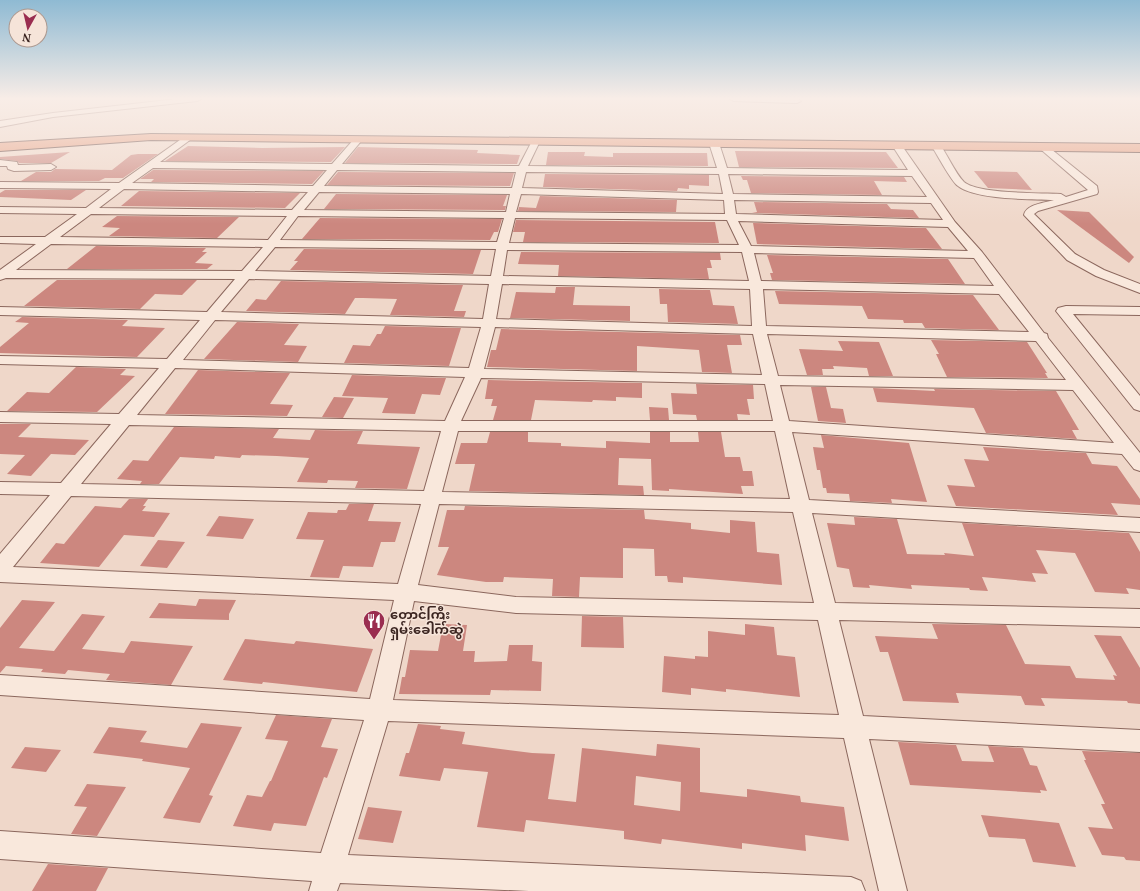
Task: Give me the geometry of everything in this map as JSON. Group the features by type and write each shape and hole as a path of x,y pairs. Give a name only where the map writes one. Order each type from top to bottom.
{"highway":[{"path":"0,147 87,141"},
{"path":"461,141 1140,148"}],"street":[{"path":"1,274 183,141"},
{"path":"0,568 212,316 244,275 272,243 294,213 317,189 357,141"},
{"path":"327,879 379,710 406,592 451,426 474,373 489,323 509,214 522,169 536,141"},
{"path":"714,143 729,197 731,218 747,249 756,284 759,330 800,506 828,612 893,891"},
{"path":"897,145 951,224 978,255 1003,290 1042,337 1140,465"},
{"path":"936,146 961,184 968,188 988,192 1073,198"},
{"path":"1042,147 1093,188 1093,192 1034,209 1029,213 1029,215 1071,258 1100,273 1140,290"},
{"path":"0,163 14,164 11,167 14,168 51,167"},
{"path":"151,165 915,173"},
{"path":"0,185 516,191 729,197 936,200"},
{"path":"0,210 509,214 951,224"},
{"path":"0,240 747,249 978,255"},
{"path":"1,274 244,275 1003,290"},
{"path":"0,311 1042,337"},
{"path":"1140,311 1063,311 1140,406"},
{"path":"0,360 173,362 474,373 771,381 1079,385"},
{"path":"0,417 127,418 451,426 782,426 1128,449"},
{"path":"0,488 68,488 800,506 1140,525"},
{"path":"0,574 406,592 516,605 1140,618"},
{"path":"0,686 379,710 854,727 1140,741"},
{"path":"0,845 327,879 851,891"}],"building":[{"path":"188,146 262,148 345,147 331,162 165,161"},
{"path":"358,147 478,150 477,153 520,155 517,164 345,163"},
{"path":"735,151 886,152 898,168 739,167"},
{"path":"70,152 51,163 19,163 17,161 0,159 0,157"},
{"path":"548,152 585,152 584,156 613,157 613,153 707,153 708,166 546,165"},
{"path":"158,154 123,178 105,178 99,181 21,181 36,172 51,172 55,169 112,170 131,155"},
{"path":"153,170 324,171 312,184 151,182 154,179 140,179"},
{"path":"974,171 1017,172 1032,190 988,188"},
{"path":"338,172 514,173 510,186 327,185"},
{"path":"545,174 709,175 709,186 689,185 689,189 678,188 677,191 543,187"},
{"path":"741,176 904,177 907,182 874,181 882,195 751,193 747,180 743,180"},
{"path":"5,190 86,190 71,200 0,197 0,193"},
{"path":"139,191 300,193 285,208 121,206"},
{"path":"336,194 507,195 503,206 506,206 505,210 324,209"},
{"path":"540,196 677,200 676,212 518,211 519,207 536,208"},
{"path":"754,202 887,204 891,209 913,210 919,218 752,213 757,212"},
{"path":"1057,210 1089,212 1134,257 1129,263"},
{"path":"117,216 239,217 217,238 109,236 120,228 102,227"},
{"path":"320,218 502,219 498,232 494,232 490,240 302,239"},
{"path":"516,220 715,222 719,243 523,242 525,232 513,232"},
{"path":"753,223 926,228 942,249 757,244"},
{"path":"96,246 206,248 202,252 207,252 195,263 213,264 207,269 67,269"},
{"path":"304,249 481,250 473,274 290,270 298,261 294,261"},
{"path":"521,252 720,253 721,260 710,260 712,268 707,268 709,279 558,276 559,265 518,264"},
{"path":"767,255 948,259 965,284 772,280 770,273 773,273"},
{"path":"57,280 197,280 182,295 155,294 140,309 24,306"},
{"path":"281,281 463,285 454,311 466,311 464,317 390,315 397,299 355,298 345,314 246,311 256,299 266,300"},
{"path":"556,287 575,287 573,305 630,306 630,321 510,318 516,292 555,293"},
{"path":"659,289 710,290 713,305 734,306 738,324 668,322 667,304 660,304"},
{"path":"775,291 973,295 999,330 925,328 922,323 904,323 903,320 868,319 862,306 779,304"},
{"path":"22,317 128,320 122,326 165,328 137,357 0,353 0,347 29,323 15,322"},
{"path":"237,322 299,324 284,345 307,346 298,362 204,359"},
{"path":"385,326 461,328 449,366 344,363 353,345 370,346 377,334 381,334"},
{"path":"501,329 740,335 742,345 727,345 732,373 702,372 699,350 637,346 637,371 487,367 491,350 496,350"},
{"path":"931,340 1027,342 1047,373 1045,373 1048,378 947,377 936,354 939,354"},
{"path":"838,341 879,342 893,376 869,376 867,368 833,366 834,369 822,369 823,375 807,375 799,349 843,351"},
{"path":"76,367 126,369 120,375 135,376 97,412 7,411 27,392 49,393"},
{"path":"198,370 290,373 270,404 293,405 287,416 165,414"},
{"path":"352,375 446,378 440,395 422,394 415,414 382,413 388,398 342,396"},
{"path":"488,380 642,383 642,398 616,397 616,401 593,400 592,402 535,400 531,420 493,420 497,406 491,406 493,399 485,399"},
{"path":"696,384 753,385 754,399 747,399 750,415 737,414 738,420 697,420 696,415 673,414 671,393 697,394"},
{"path":"811,387 826,387 831,408 843,409 846,423 818,421"},
{"path":"873,388 935,391 934,389 1056,391 1079,430 1072,430 1077,439 986,433 974,408 877,402"},
{"path":"334,397 354,398 343,418 322,417"},
{"path":"649,407 668,408 669,420 650,420"},
{"path":"0,424 31,424 18,437 89,440 75,455 51,454 31,476 7,474 25,455 0,454"},
{"path":"174,427 279,429 273,438 310,440 315,430 363,431 357,444 420,447 407,489 355,488 358,481 328,480 327,483 297,482 309,458 277,456 242,455 240,458 215,456 214,459 180,457 159,484 140,484 142,481 117,479 133,460 148,461"},
{"path":"490,432 528,432 528,442 561,443 561,446 606,448 606,441 650,443 650,432 670,432 670,442 699,442 698,432 721,432 725,457 740,457 743,471 752,471 754,486 741,486 743,494 669,489 669,491 652,490 651,459 619,458 618,485 643,486 644,495 469,491 475,464 455,464 461,443 487,443"},
{"path":"821,435 909,443 927,502 891,499 892,503 850,501 849,494 827,493 826,488 823,488 820,470 817,470 813,447 824,448"},
{"path":"983,447 1086,453 1092,464 1117,466 1140,499 1140,505 1111,503 1118,515 956,506 947,485 975,487 964,459 989,461"},
{"path":"129,499 148,499 143,506 146,506 142,511 170,513 154,537 124,535 99,567 40,563 56,543 64,544 95,506 121,508"},
{"path":"349,504 374,504 368,521 401,522 395,542 381,542 373,567 343,566 339,578 310,577 324,540 296,539 308,512 337,513 338,510 346,510"},
{"path":"465,506 644,510 645,519 691,523 691,529 730,533 730,520 755,522 757,552 779,554 782,585 683,577 683,583 668,582 667,576 655,576 654,549 623,548 623,578 580,577 579,597 552,596 553,579 504,577 503,582 486,582 437,575 449,547 438,547 447,510 464,510"},
{"path":"219,516 254,519 243,539 206,536"},
{"path":"854,517 897,519 907,554 945,555 944,553 974,556 962,523 1129,533 1140,552 1140,590 1126,588 1129,594 1095,592 1075,553 1036,550 1048,574 1032,573 1036,582 982,577 988,591 970,590 969,588 911,585 912,589 869,585 870,588 853,587 849,569 837,567 827,523 855,525"},
{"path":"158,540 185,542 167,568 140,566"},
{"path":"199,599 236,600 229,614 229,620 149,618 159,603 196,606"},
{"path":"22,600 55,602 19,648 54,651 82,614 105,616 82,649 124,653 131,641 193,646 171,685 106,680 110,674 68,670 65,674 41,672 43,669 6,666 0,673 0,628"},
{"path":"582,616 623,617 624,648 581,647"},
{"path":"443,624 467,625 463,651 475,651 474,662 507,661 509,645 533,645 532,661 542,662 541,691 491,690 490,695 399,694 402,677 405,677 410,650 438,651"},
{"path":"745,624 774,627 777,655 795,657 800,697 726,689 726,692 691,688 691,695 662,692 664,656 695,659 695,656 708,657 708,631 745,635"},
{"path":"932,624 1006,625 1025,664 1070,666 1076,678 1115,680 1113,675 1117,676 1094,635 1121,636 1140,668 1140,704 1128,703 1127,701 1041,698 1045,706 1025,705 1021,696 956,693 959,703 903,701 888,652 880,652 875,636 938,639"},
{"path":"245,639 294,644 296,641 373,649 357,692 263,682 262,684 223,680"},
{"path":"276,715 332,719 321,747 338,749 327,778 324,777 306,826 274,823 271,831 233,826 247,795 262,797 271,781 288,741 265,739"},
{"path":"201,723 242,727 209,795 213,796 200,823 163,818 190,768 142,761 143,759 93,753 109,727 147,731 140,742 187,748"},
{"path":"418,724 441,726 440,729 465,732 462,744 532,753 555,754 548,799 576,802 582,748 656,756 657,744 700,748 700,792 747,797 747,789 800,796 801,802 844,807 849,841 805,835 806,851 742,843 742,849 662,839 661,844 624,839 624,831 526,820 524,832 477,827 488,772 444,768 440,781 399,776 406,753 409,753","holes":["636,776 681,782 680,811 634,805"]},
{"path":"898,742 956,745 962,761 994,762 988,746 1023,748 1030,765 1037,766 1047,791 1040,790 1041,793 910,785"},
{"path":"25,747 61,750 46,772 11,768"},
{"path":"1082,751 1140,753 1140,861 1126,860 1124,857 1102,855 1088,827 1113,829 1101,804 1105,804 1084,760 1086,760"},
{"path":"87,784 126,787 97,836 71,834 87,807 74,806"},
{"path":"368,807 402,811 393,843 358,839"},
{"path":"981,815 1059,823 1076,867 1033,862 1025,839 989,837"},
{"path":"48,864 108,868 96,891 32,891"}],"place":[{"name":"တောင်ကြီး ရှမ်းခေါက်ဆွဲ","path":"374,640"}]}
